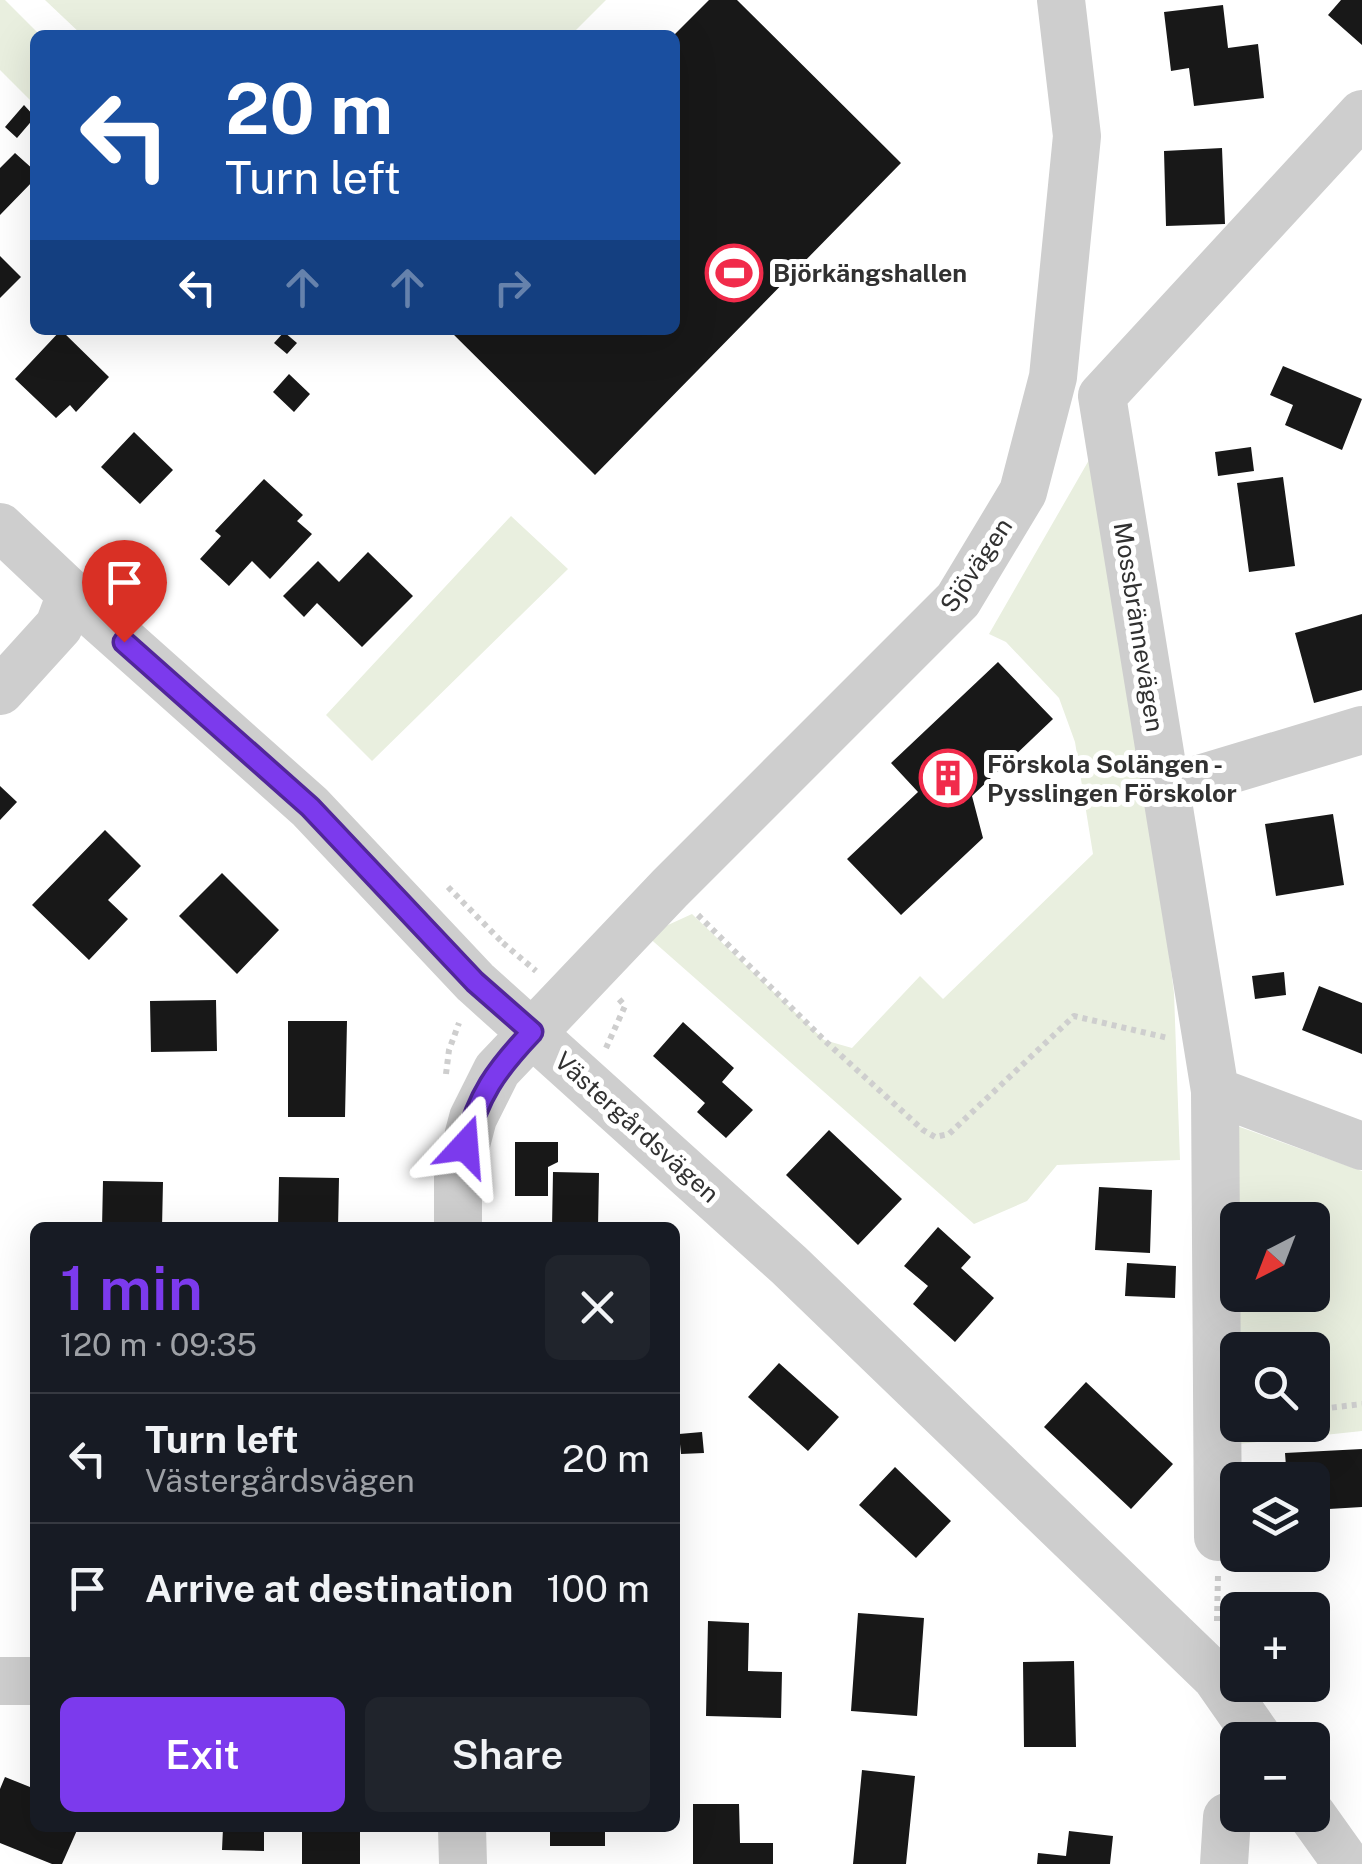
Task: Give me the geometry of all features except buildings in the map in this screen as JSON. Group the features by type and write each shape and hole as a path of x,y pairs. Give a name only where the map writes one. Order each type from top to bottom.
{"street":[{"name":"Sjövägen","path":"458,1222 458,1175 472,1118 496,1070 670,888 958,600 1023,492 1053,377 1077,136 1061,0"},
{"name":"Mossbrännevägen","path":"1218,1538 1211,1069 1102,396 1362,114"},
{"name":"Västergårdsvägen","path":"0,527 310,807 475,982 789,1265 1216,1677 1247,1722"},
{"path":"0,691 59,626 71,594"},
{"path":"1166,789 1362,730"},
{"path":"1211,1069 1362,1146"},
{"path":"0,1680 30,1681"},
{"path":"462,1832 463,1864"},
{"path":"1224,1864 1226,1832"},
{"path":"1324,1832 1346,1864"}],"path":[{"path":"670,888 824,1040 935,1137 949,1134 1074,1016 1211,1069"},
{"path":"503,943 542,976"},
{"path":"1330,1408 1362,1404"}],"green space":[{"path":"0,0 5,0 35,30 30,30 30,100 0,70"},
{"path":"45,0 606,0 576,30 77,30"},
{"path":"1089,460 1145,765 1174,993 1180,1160 1057,1165 1027,1201 974,1224 646,935 692,914 824,1040 852,1048 920,976 943,999 1093,854 1075,742 1059,698 1006,642 989,634"},
{"path":"511,516 568,569 372,761 326,715"},
{"path":"1237,1126 1362,1171 1362,1431 1330,1434 1330,1332 1238,1332 1238,1312 1330,1312 1330,1202 1238,1202"}],"place":[{"name":"Björkängshallen","path":"734,273"},
{"name":"Förskola Solängen - Pysslingen Förskolor","path":"948,778"}],"route":[{"path":"124,642 310,807 475,982 532,1032 496,1070 472,1118 465,1146"}]}
